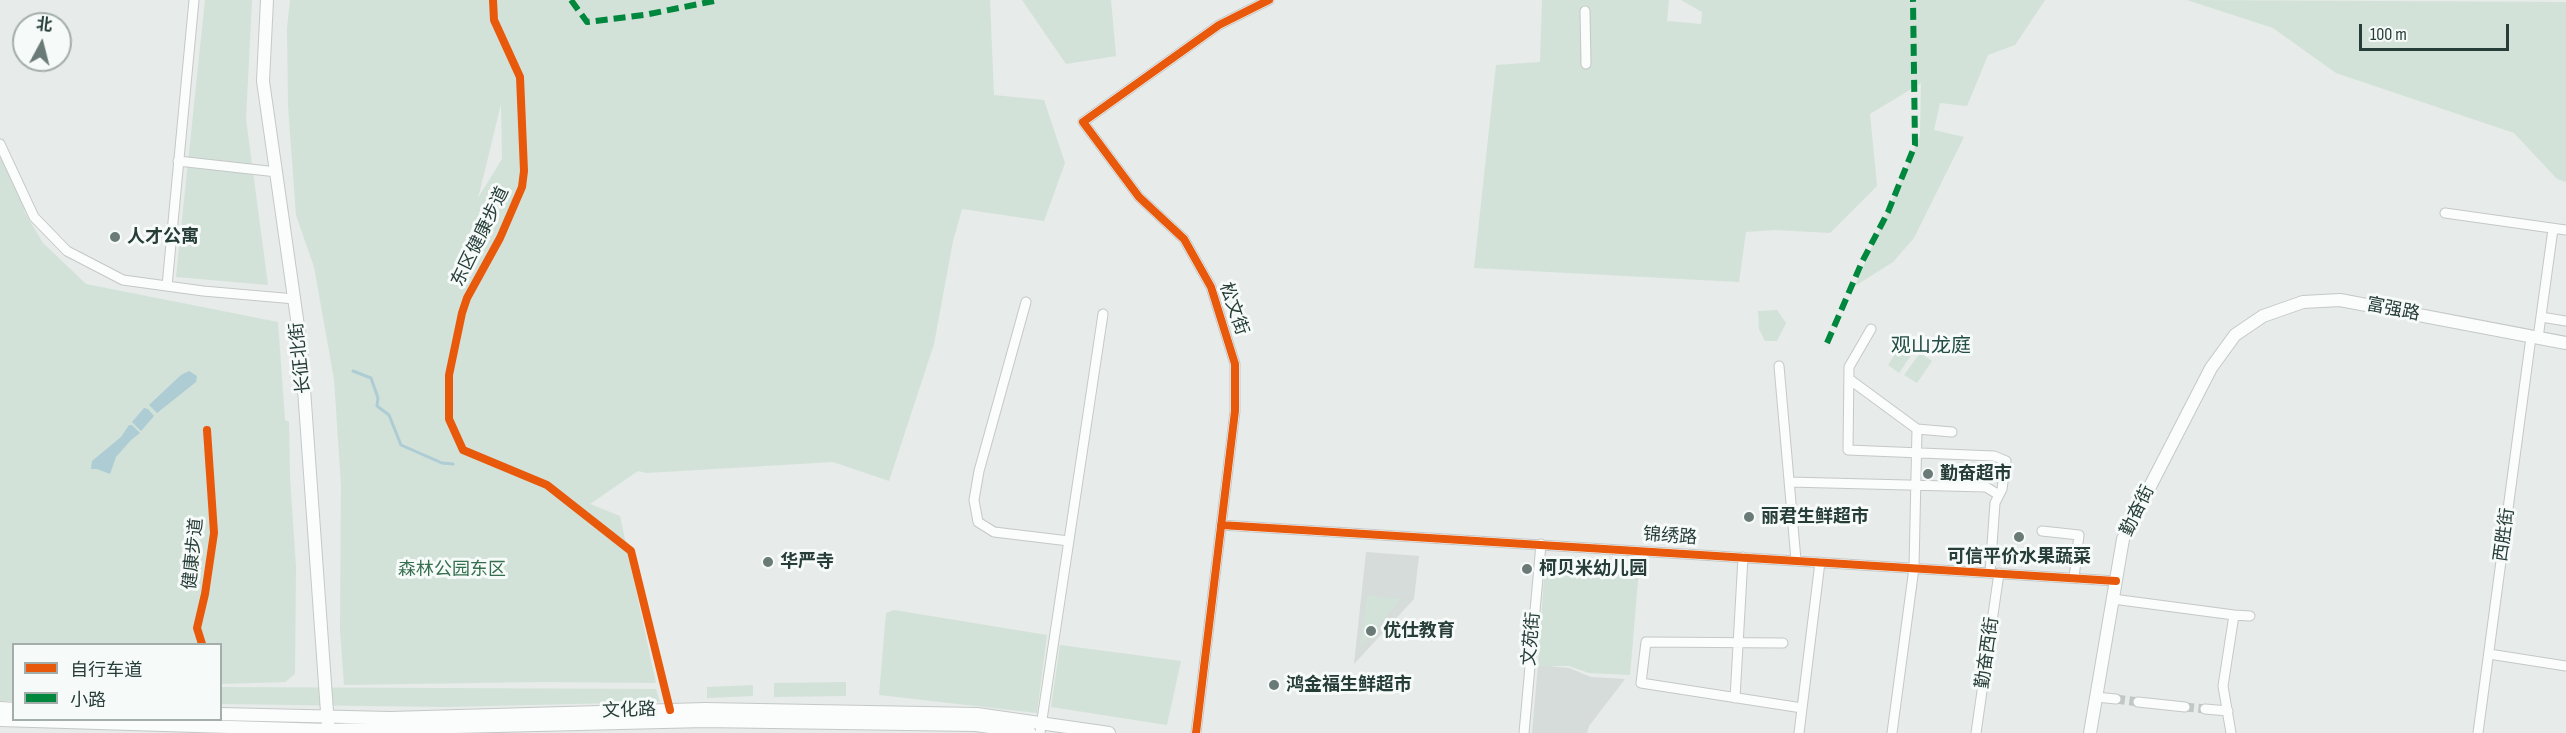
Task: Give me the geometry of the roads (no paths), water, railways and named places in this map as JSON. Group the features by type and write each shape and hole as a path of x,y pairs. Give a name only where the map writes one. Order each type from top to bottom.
{"main road":[{"name":"长征北街","path":"267,0 263,81 302,347 328,727"},
{"name":"富强路","path":"2229,343 2235,335 2263,316 2303,302 2340,300 2566,343"},
{"name":"勤奋街","path":"2090,733 2123,538 2211,368 2229,343"},
{"name":"文化路","path":"27,721 294,731 328,727 705,709 786,722 976,725 1030,733"},
{"name":"文化路","path":"222,714 328,727"},
{"name":"文化路","path":"786,722 977,714 1041,728 1109,733"}],"street":[{"path":"167,286 194,0"},
{"name":"松文街","path":"1196,733 1235,411 1235,364 1211,287 1184,239 1139,197 1083,122 1219,25 1269,0"},
{"path":"1586,11 1586,64"},
{"path":"0,144 34,217 66,251 122,279 167,286 295,298"},
{"path":"178,161 277,172"},
{"path":"2445,213 2566,230"},
{"name":"西胜街","path":"2478,733 2534,338 2541,317 2553,229"},
{"path":"1026,302 979,471 974,500 978,522 994,532 1069,542"},
{"path":"1041,728 1103,314"},
{"path":"2541,317 2566,321"},
{"path":"1871,329 1849,367 1848,450 1915,453"},
{"path":"1779,366 1796,560"},
{"path":"1849,380 1917,429 1952,432"},
{"path":"1892,733 1914,568 1917,429"},
{"name":"勤奋西街","path":"1915,453 1994,456 2006,461 2002,489 1995,503 1994,573 1976,733"},
{"path":"1789,482 1986,487 1999,495"},
{"name":"锦绣路","path":"1221,525 2116,580"},
{"path":"2042,531 2079,535 2074,578"},
{"name":"文苑街","path":"1524,733 1541,544"},
{"path":"1735,698 1743,557"},
{"path":"1799,733 1820,562"},
{"path":"2113,599 2250,616"},
{"path":"2231,733 2223,686 2234,615"},
{"path":"1782,643 1646,642 1641,683 1802,708"},
{"path":"2489,654 2566,666"},
{"path":"2096,697 2116,699"},
{"path":"2138,702 2185,707"},
{"path":"2205,709 2228,711"}],"water":[{"path":"189,371 197,376 196,382 157,413 149,405 181,375"},
{"path":"144,408 154,416 141,431 132,422"},
{"path":"129,425 140,433 116,457 110,474 91,469 92,461 121,437"}],"waterway":[{"path":"353,371 371,378 378,398 377,406 389,415 401,445 442,463 453,464"}],"tunnel":[{"path":"2116,699 2138,702"},
{"path":"2185,707 2205,709"}],"place":[{"name":"人才公寓","path":"115,237"},
{"name":"勤奋超市","path":"1928,474"},
{"name":"丽君生鲜超市","path":"1749,517"},
{"name":"可信平价水果蔬菜","path":"2019,537"},
{"name":"华严寺","path":"768,562"},
{"name":"柯贝米幼儿园","path":"1527,569"},
{"name":"优仕教育","path":"1371,631"},
{"name":"鸿金福生鲜超市","path":"1274,685"}],"district":[{"name":"观山龙庭","path":"1931,347"}],"park label":[{"name":"森林公园东区","path":"452,570"}]}
